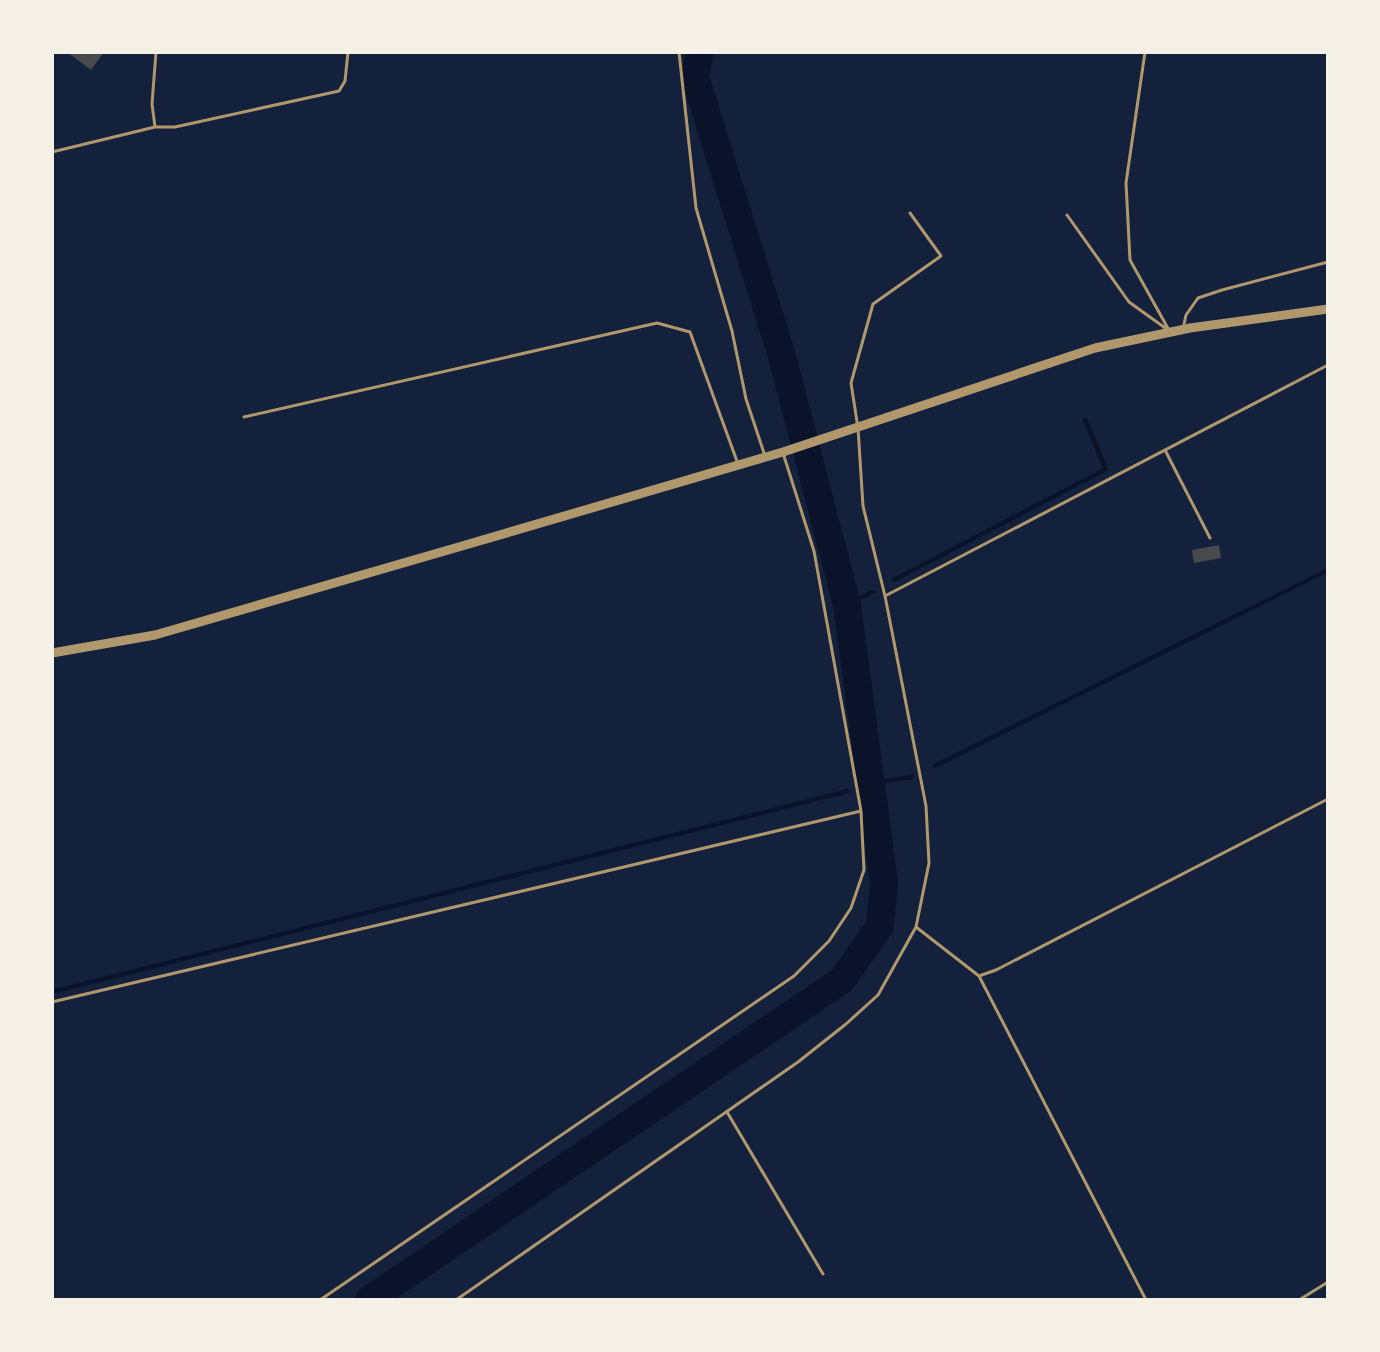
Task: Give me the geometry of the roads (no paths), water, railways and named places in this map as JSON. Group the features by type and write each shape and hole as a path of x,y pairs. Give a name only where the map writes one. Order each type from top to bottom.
{"street":[{"path":"52,653 155,635 783,452 1095,348 1182,330 1328,310"}],"lane":[{"path":"155,127 152,104 156,52"},
{"path":"52,152 155,127 175,127 339,91 344,81 348,52"},
{"path":"679,52 696,208 732,331 746,399 765,457"},
{"path":"1145,52 1126,183 1130,260 1171,332"},
{"path":"456,1300 798,1062 846,1024 878,995 916,927 929,863 926,806 885,596 863,506 858,428 851,383 873,304 941,256 910,213"},
{"path":"1067,215 1129,302 1171,332"},
{"path":"1182,330 1186,315 1198,298 1328,262"},
{"path":"244,417 657,323 690,332 738,465"},
{"path":"885,596 1328,365"},
{"path":"1165,450 1210,538"},
{"path":"320,1300 794,976 829,941 852,908 864,870 861,812 814,550 783,452"},
{"path":"979,976 996,970 1328,799"},
{"path":"52,1002 861,812"},
{"path":"916,927 979,976 1146,1300"},
{"path":"727,1112 823,1274"},
{"path":"1299,1300 1328,1282"}],"waterway":[{"path":"369,1300 842,980 880,926 884,883 847,605 781,353 695,77 700,52"},
{"path":"894,580 1106,469 1085,420"},
{"path":"935,766 1328,570"},
{"path":"847,605 872,592"},
{"path":"871,783 912,777"},
{"path":"52,992 848,791"}]}
